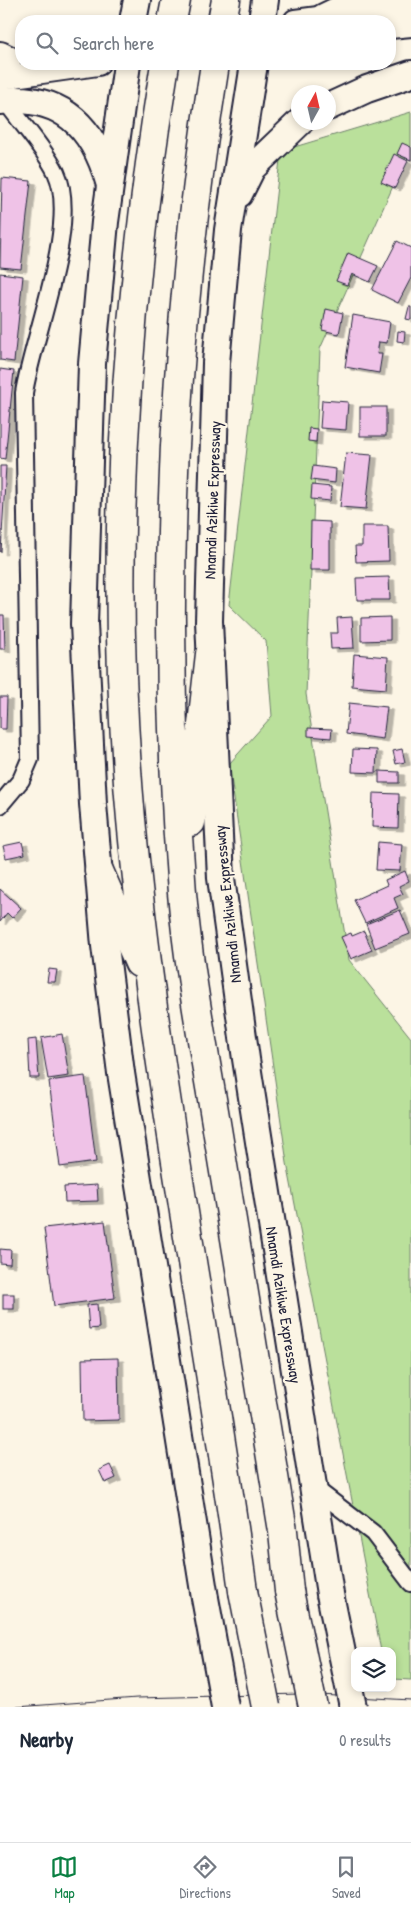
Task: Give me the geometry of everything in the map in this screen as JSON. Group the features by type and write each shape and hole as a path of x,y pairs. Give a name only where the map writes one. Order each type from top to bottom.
{"highway":[{"path":"173,15 176,0"},
{"path":"223,15 226,0"},
{"path":"263,15 265,0"},
{"path":"328,15 359,0"},
{"path":"126,70 110,186 92,364 84,624 105,946 121,1073 205,1598 225,1707"},
{"path":"164,70 148,164 126,380 121,654 131,816 149,988 243,1592 266,1707"},
{"path":"214,70 198,171 186,276 169,599 173,739 182,896 201,1031 283,1531 289,1591 313,1707"},
{"name":"Nnamdi Azikiwe Expressway","path":"253,70 231,210 216,363 210,526 210,654 222,878 246,1058 313,1487 330,1594 353,1707"},
{"path":"5,73 31,101 57,107 70,115 90,136 103,160 110,186"},
{"path":"336,103 367,89 411,74"},
{"path":"231,210 252,168 292,130"},
{"path":"182,896 210,654"},
{"path":"99,871 149,988"}],"main road":[{"path":"340,15 411,6"},
{"path":"396,26 411,25"},
{"path":"5,73 37,70"}],"street":[{"path":"0,804 21,780 30,759 24,393 28,368 54,269 63,224 63,195 56,173 5,73"},
{"path":"313,1487 373,1533 411,1583"}],"green space":[{"path":"411,112 411,146 320,349 306,694 349,960 411,1038 411,1680 396,1679 396,1647 380,1647 287,1163 229,764 272,716 266,641 229,605 281,151"}],"building":[{"path":"402,143 411,147 411,160 397,154"},
{"path":"394,154 408,161 395,188 381,182"},
{"path":"2,178 31,181 21,269 0,267"},
{"path":"397,241 411,248 411,278 398,303 372,290"},
{"path":"348,253 378,266 370,282 352,274 347,285 336,281"},
{"path":"0,273 23,276 14,362 0,360"},
{"path":"409,307 411,307 411,320 406,319"},
{"path":"326,309 343,313 339,334 322,330"},
{"path":"353,315 390,322 387,343 379,342 377,354 382,354 379,373 345,367"},
{"path":"398,331 405,332 404,342 397,341"},
{"path":"0,369 14,371 5,459 0,458"},
{"path":"322,400 348,402 346,430 320,428"},
{"path":"360,407 386,407 386,436 360,436"},
{"path":"309,428 317,429 316,442 308,441"},
{"path":"346,453 372,455 366,509 340,507"},
{"path":"0,466 6,466 1,552 0,552"},
{"path":"313,466 336,469 335,483 311,480"},
{"path":"312,485 331,487 330,501 311,499"},
{"path":"311,521 330,522 330,570 310,570"},
{"path":"362,526 388,526 389,561 356,562 355,546 362,546"},
{"path":"389,577 390,600 357,600 356,578"},
{"path":"0,615 4,615 5,649 0,649"},
{"path":"352,617 354,648 331,649 330,633 338,633 337,618"},
{"path":"390,617 390,640 361,641 361,618"},
{"path":"354,654 388,657 386,689 352,686"},
{"path":"0,697 7,697 6,729 0,729"},
{"path":"349,703 387,707 383,739 346,734"},
{"path":"308,728 332,729 331,738 308,736"},
{"path":"353,749 377,750 376,773 352,772"},
{"path":"402,749 405,762 396,764 393,751"},
{"path":"379,771 399,772 399,783 379,783"},
{"path":"373,793 399,794 398,828 372,827"},
{"path":"22,842 25,854 6,858 3,846"},
{"path":"378,842 402,844 400,871 376,870"},
{"path":"405,871 409,881 399,886 403,894 394,898 398,908 365,923 354,900 387,885 385,880"},
{"path":"0,889 21,908 12,918 7,913 0,922"},
{"path":"400,910 410,934 375,948 366,924"},
{"path":"364,931 372,950 351,959 341,937 351,933 352,936"},
{"path":"49,969 57,970 55,982 47,982"},
{"path":"62,1034 69,1076 48,1079 41,1038"},
{"path":"36,1039 39,1078 30,1078 28,1040"},
{"path":"85,1076 96,1162 60,1167 49,1081"},
{"path":"97,1185 98,1201 65,1202 64,1187"},
{"path":"105,1221 115,1298 54,1306 44,1228"},
{"path":"0,1249 11,1250 10,1264 0,1263"},
{"path":"3,1294 14,1294 14,1309 3,1309"},
{"path":"97,1304 99,1328 89,1329 87,1305"},
{"path":"118,1358 119,1420 83,1421 82,1359"},
{"path":"110,1465 116,1478 105,1483 99,1470"}],"tram line":[{"path":"17,1707 137,1698 301,1694 411,1700"}]}
